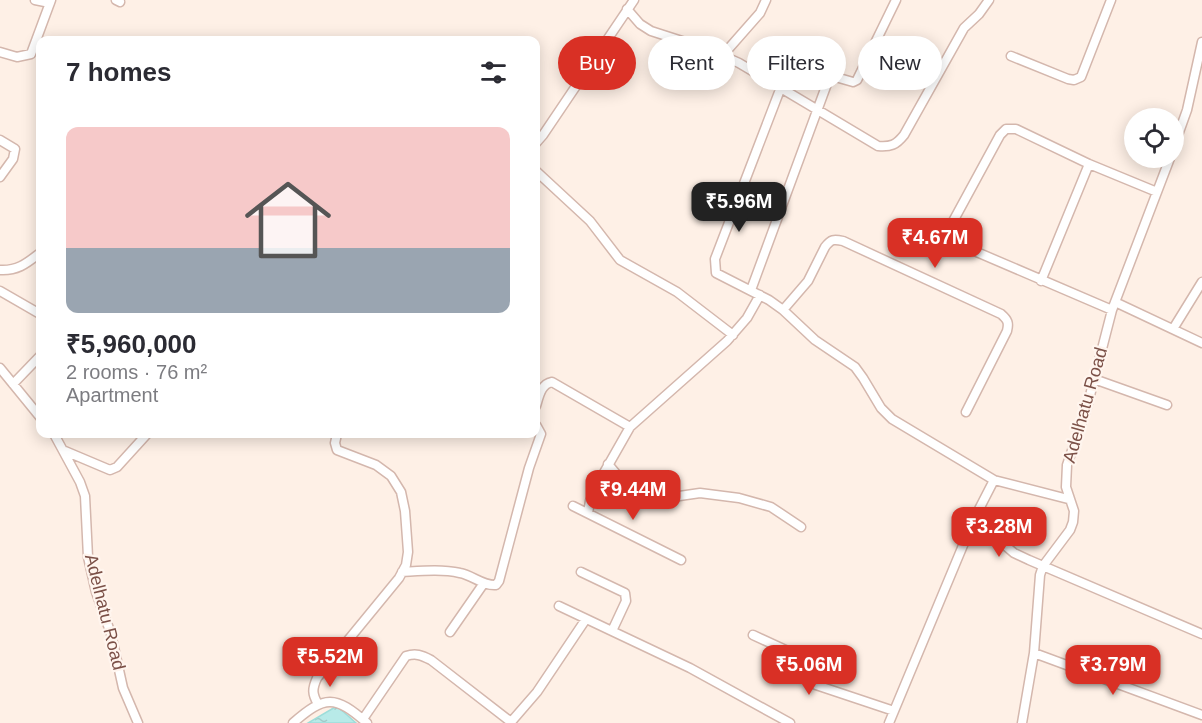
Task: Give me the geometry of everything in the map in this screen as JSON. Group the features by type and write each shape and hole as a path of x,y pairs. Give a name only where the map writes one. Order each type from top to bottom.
{"street":[{"path":"35,0 50,2 38,36"},
{"path":"540,138 634,0"},
{"path":"735,41 760,12 766,0"},
{"path":"751,290 817,110 832,76 848,82 856,80 897,0"},
{"path":"786,90 878,146 890,147 898,142 964,28 979,14 989,0"},
{"path":"1011,56 1074,80 1081,76 1111,0"},
{"path":"627,9 640,24 666,36"},
{"path":"0,52 17,57 31,54 36,40"},
{"path":"1184,118 1202,42"},
{"path":"780,90 715,259 716,273 751,290 783,310 815,340 855,367 881,408 892,419 994,480 1068,499"},
{"path":"945,238 1000,135 1006,129 1016,129 1089,164 1157,192"},
{"path":"0,140 15,149 13,159 0,177"},
{"path":"1041,281 1089,164"},
{"name":"Adelhatu Road","path":"1022,723 1034,653 1040,576 1043,566 1070,530 1073,522 1074,511 1068,499 1065,476 1067,465 1114,306 1166,168"},
{"path":"540,175 590,221 620,260 677,292 733,335"},
{"path":"920,228 1041,281 1114,306 1202,343"},
{"path":"783,310 803,288 829,241 835,239 1001,314 1007,319 1009,325 966,412"},
{"path":"0,270 21,267 36,256"},
{"path":"1173,329 1202,282"},
{"path":"0,291 36,312"},
{"path":"588,513 593,493 630,427 733,335 747,318 760,295"},
{"path":"13,384 36,360"},
{"path":"0,368 36,412"},
{"path":"1094,379 1167,405"},
{"path":"540,395 543,386 552,382 630,427"},
{"name":"Adelhatu Road","path":"57,438 85,496 88,557 96,591 111,634 123,688 138,723"},
{"path":"64,451 110,470 117,467 143,438"},
{"path":"318,704 312,694 317,678 402,572 406,565 408,552 401,492 391,476 376,465 342,454 337,450 336,438"},
{"path":"402,572 444,570 469,575 484,583 496,585 540,438"},
{"path":"608,464 629,489 641,497 652,500 700,493 739,498 771,507 801,527"},
{"path":"889,723 974,519 994,480"},
{"path":"573,506 681,560"},
{"path":"974,519 1014,553 1202,634"},
{"path":"581,572 625,593 626,601 612,631"},
{"path":"450,632 484,583"},
{"path":"559,606 690,668 789,723"},
{"path":"293,723 311,708 329,702 342,704 365,721 406,656 420,654 511,723 532,699 586,619"},
{"path":"753,635 805,659 811,664 813,682 816,685 894,711"},
{"path":"1034,653 1202,715"}],"water":[{"path":"337,706 356,723 308,723"}]}
